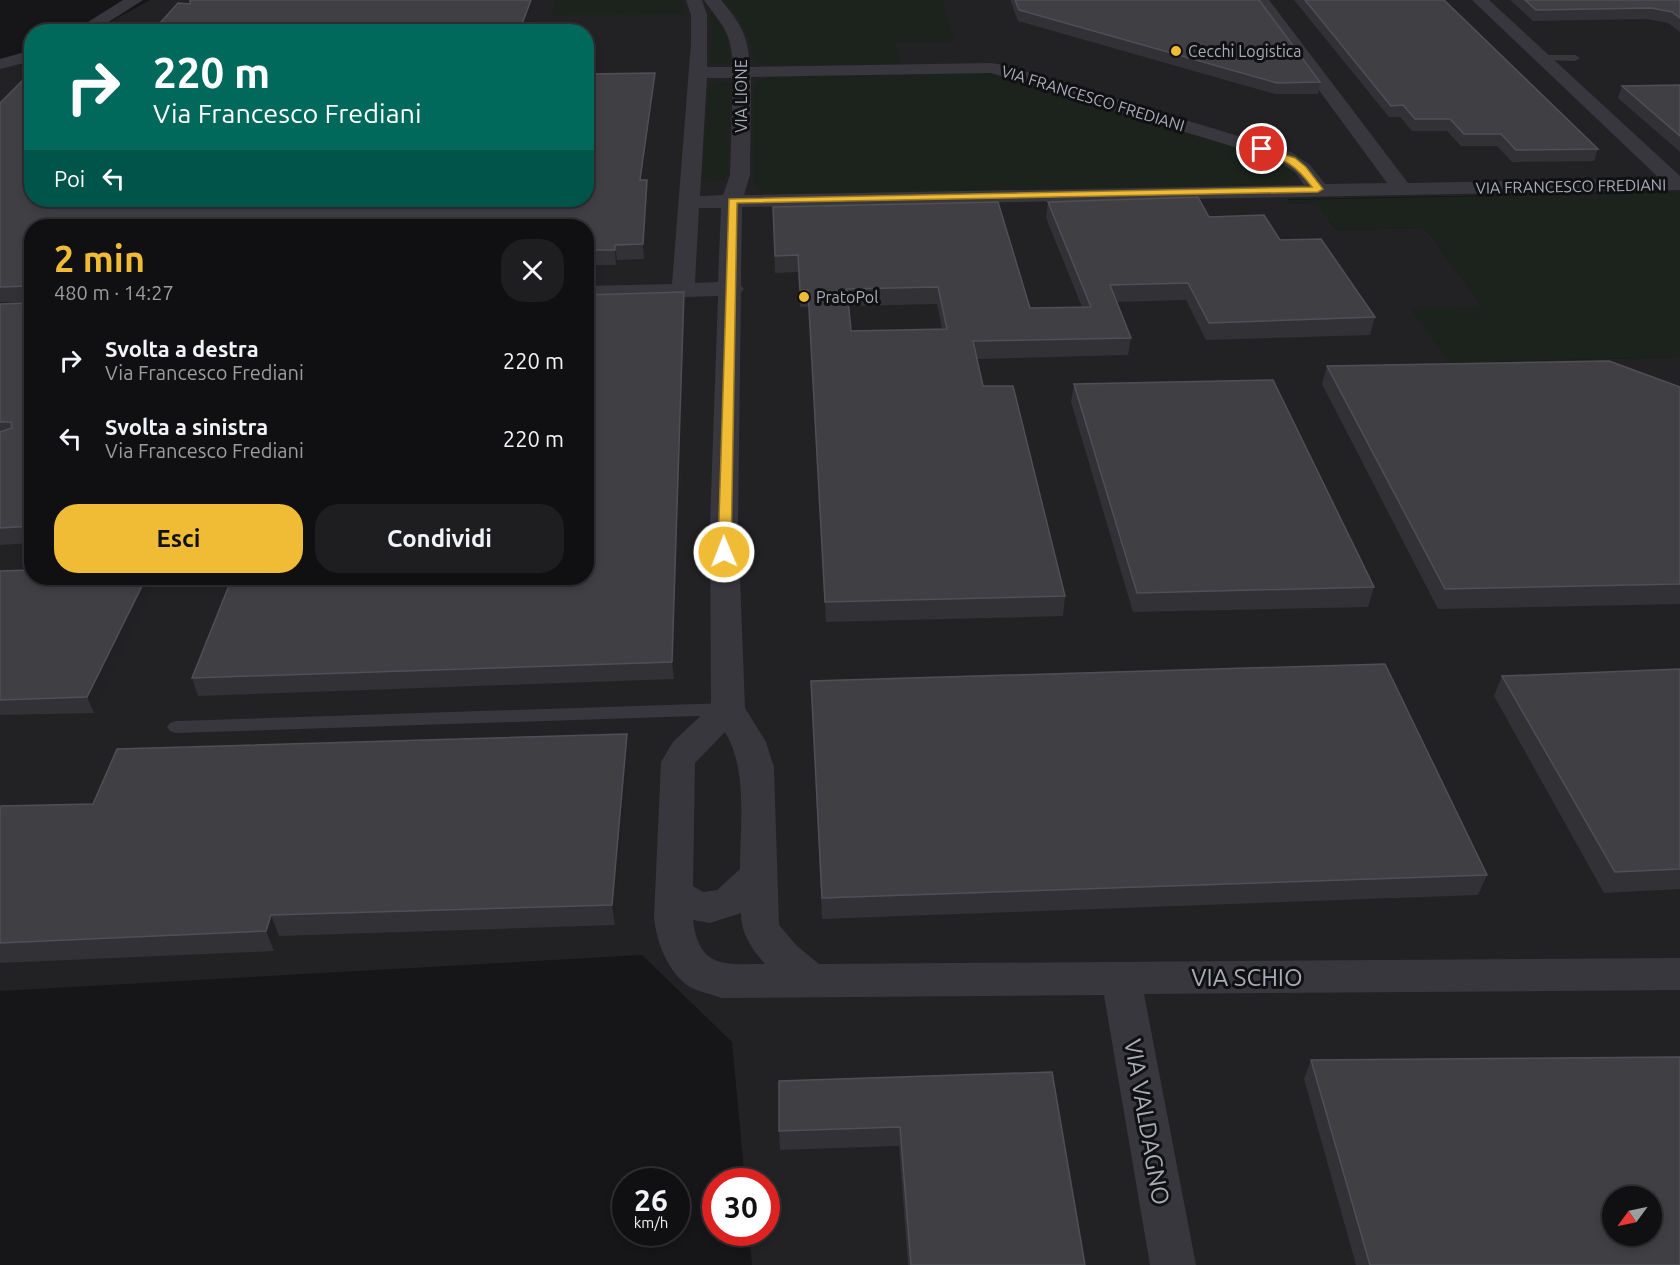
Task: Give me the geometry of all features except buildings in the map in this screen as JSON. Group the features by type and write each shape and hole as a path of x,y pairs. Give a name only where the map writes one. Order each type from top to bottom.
{"street":[{"path":"94,24 135,0"},
{"path":"683,290 700,24 694,0"},
{"name":"VIA LIONE","path":"712,0 729,19 739,37 742,72 740,175 732,201 732,289 724,525 728,709"},
{"path":"1261,0 1402,189"},
{"path":"1480,0 1678,184"},
{"name":"VIA FRANCESCO FREDIANI","path":"697,73 1004,70 1284,156 1303,169 1318,189"},
{"name":"VIA FRANCESCO FREDIANI","path":"690,202 1678,184"},
{"path":"594,293 732,289"},
{"path":"728,709 755,756 760,927 771,945 788,964 813,981"},
{"name":"VIA SCHIO","path":"728,709 685,751 678,762 673,917 675,934 691,964 704,975 721,981 1680,974"},
{"path":"674,892 683,901 699,908 720,907 740,894 759,873"},
{"name":"VIA VALDAGNO","path":"1121,978 1173,1265"}],"lane":[{"path":"1544,58 1575,58"},
{"path":"176,727 728,709"}],"shaded area":[{"path":"150,0 1680,0 1680,192 1288,199 1290,204 1318,203 1336,230 1425,228 1483,307 1449,363 1680,357 1680,1265 752,1265 750,1246 780,1246 780,1168 744,1168 732,1042 642,955 0,991 0,68 24,63 24,207 594,207 594,24 107,24"},
{"path":"556,0 681,0 685,14 551,15"},
{"path":"723,0 942,0 954,41 896,42 900,65 762,65 754,61 744,28 735,13"},
{"path":"709,12 713,12 726,34 731,60 726,63 718,64 710,61 712,27"},
{"path":"989,71 1274,157 1295,174 1289,181 1274,185 775,194 762,191 754,186 753,89 757,81 787,75"},
{"path":"716,81 731,85 727,176 715,182 702,177 709,86"},
{"path":"1680,192 1680,357 1449,363 1411,309 1482,306 1425,228 1336,230 1318,203 1289,204 1287,200"}],"place":[{"name":"Cecchi Logistica","path":"1176,51"},
{"name":"PratoPol","path":"804,297"}],"route":[{"path":"724,552 732,289 732,201 1318,189 1303,169 1292,160 1262,149"}]}
